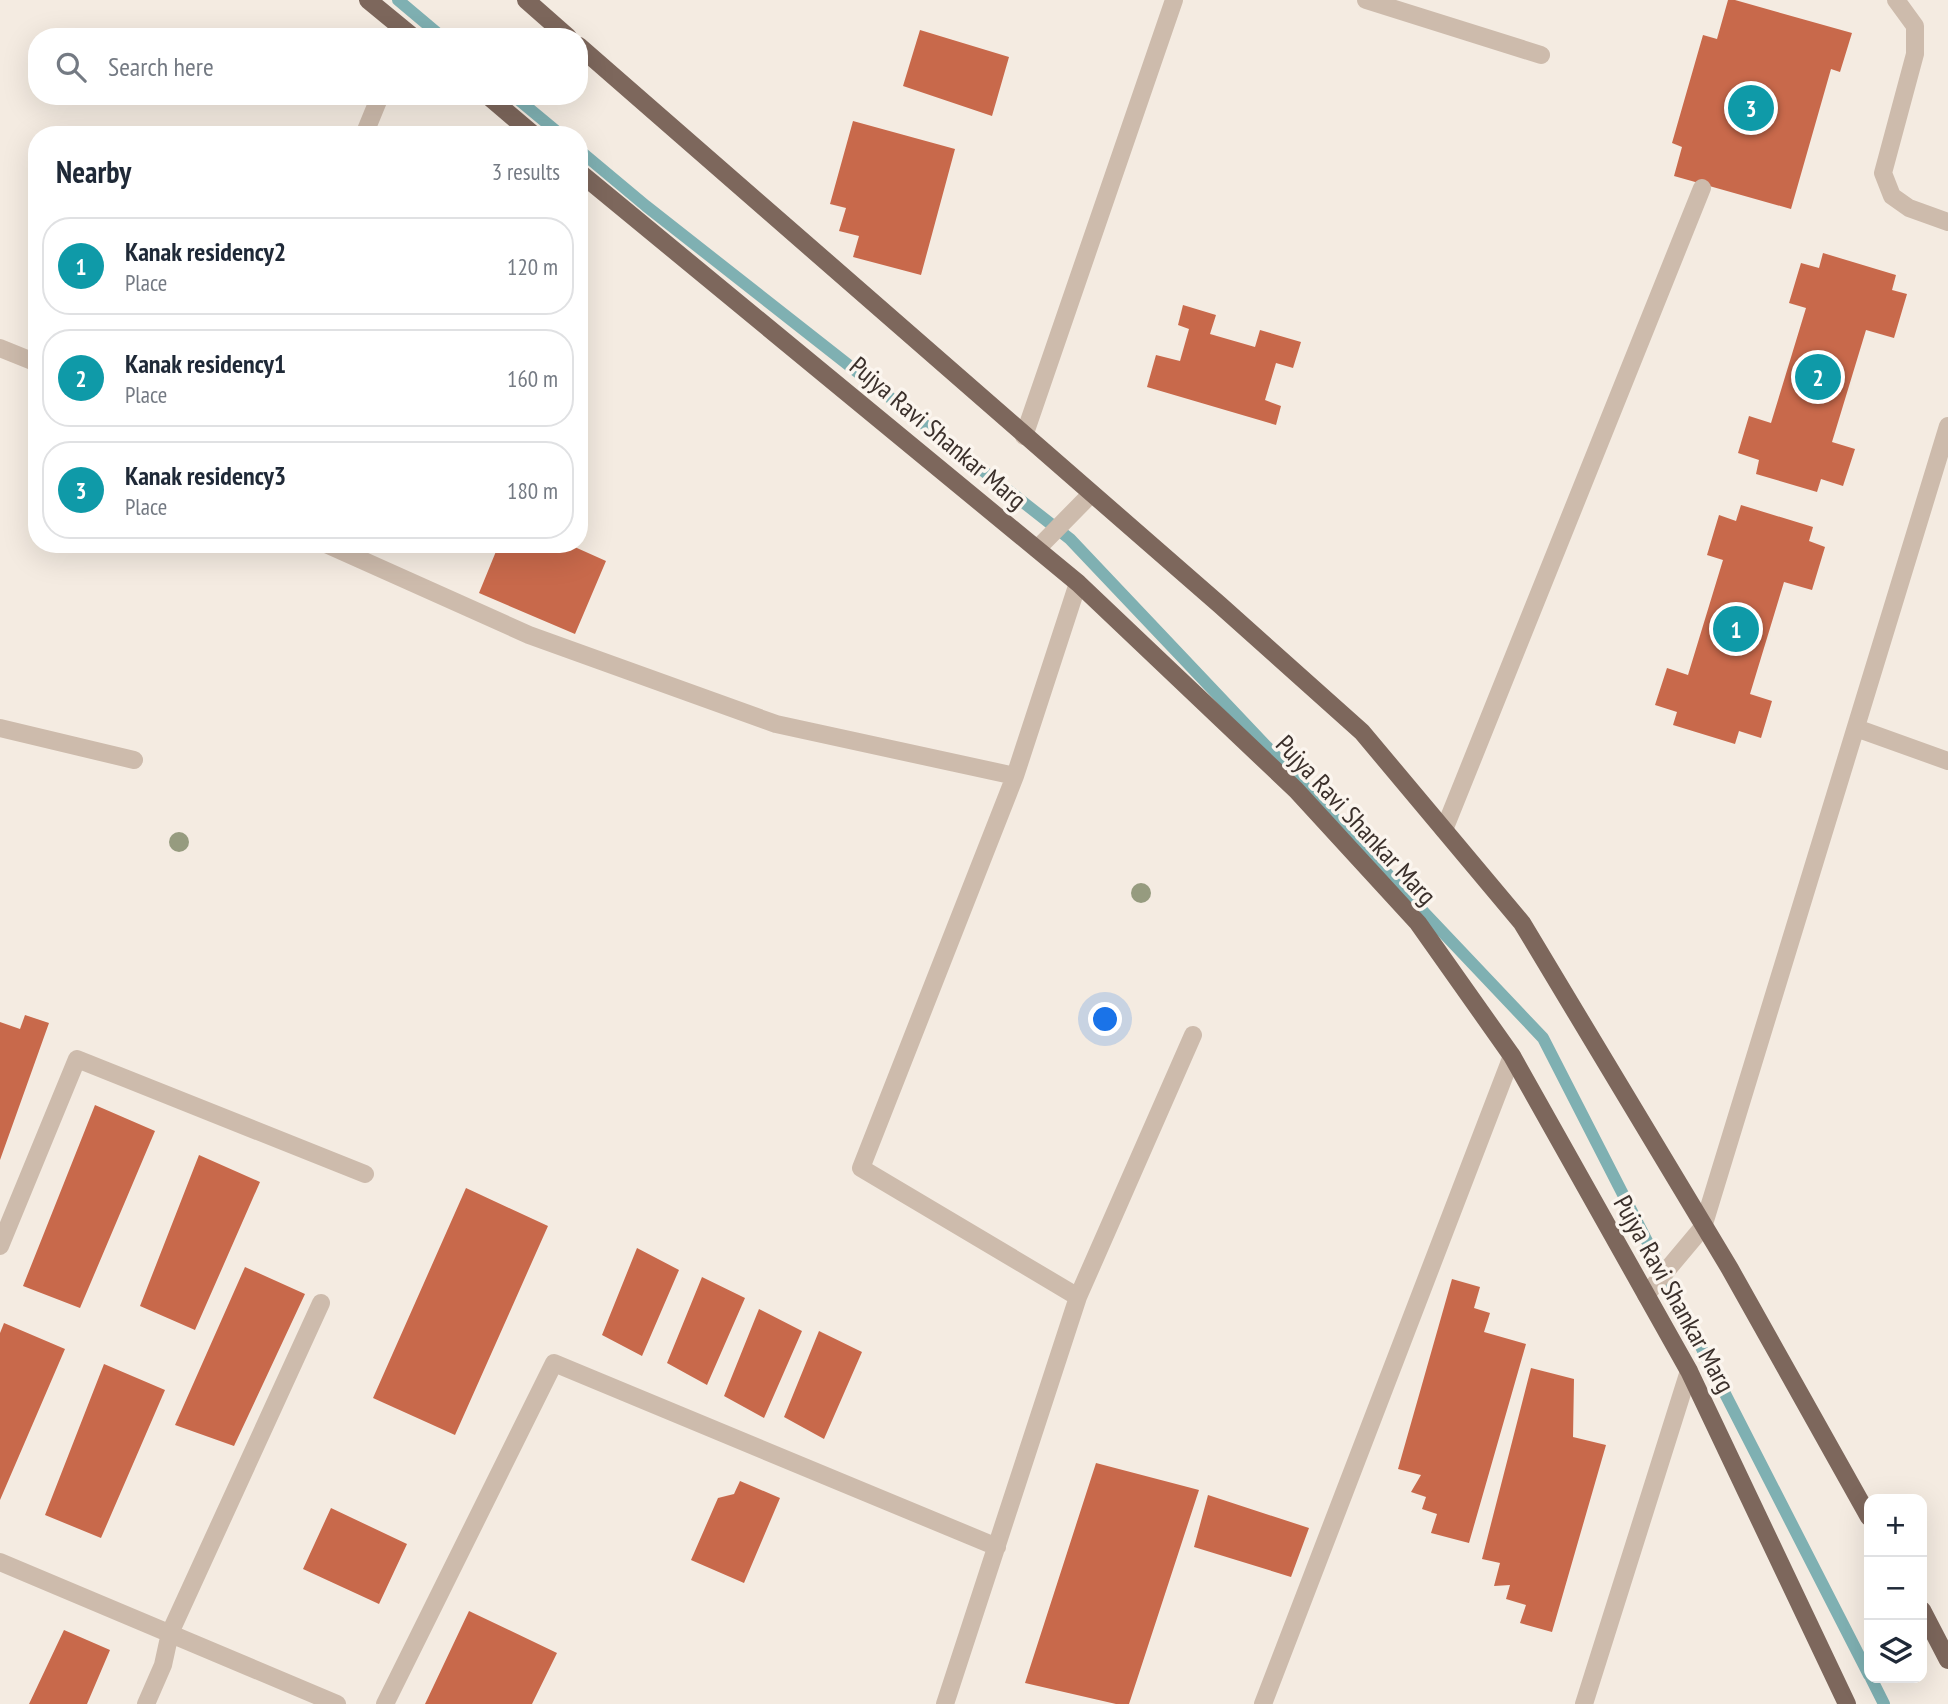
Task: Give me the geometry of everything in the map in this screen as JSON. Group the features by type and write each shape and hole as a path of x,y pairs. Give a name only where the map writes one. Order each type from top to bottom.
{"main road":[{"path":"368,0 401,28"},
{"path":"527,0 559,28"},
{"path":"588,54 1362,732 1522,923 1730,1269 1864,1508"},
{"path":"499,105 523,126"},
{"name":"Pujya Ravi Shankar Marg","path":"588,179 1078,583 1296,790 1409,913 1512,1056 1689,1371 1847,1704"},
{"path":"1927,1620 1948,1660"}],"street":[{"path":"1024,436 1174,0"},
{"path":"1366,0 1541,55"},
{"path":"1896,0 1914,26 1915,54 1883,173 1892,196 1909,208 1948,222"},
{"path":"368,126 376,105"},
{"path":"1444,830 1702,188"},
{"path":"0,348 28,359"},
{"path":"1646,1295 1703,1227 1948,426"},
{"path":"1037,550 1091,494"},
{"path":"346,553 529,635 776,724 1015,776"},
{"path":"1078,583 1015,776 861,1168 1078,1297"},
{"path":"0,728 134,760"},
{"path":"1856,728 1948,761"},
{"path":"945,1704 1078,1297 1193,1035"},
{"path":"1263,1704 1512,1056"},
{"path":"0,1246 77,1059 365,1174"},
{"path":"146,1704 163,1665 170,1633 321,1303"},
{"path":"385,1704 554,1363 997,1547"},
{"path":"1584,1704 1689,1371"},
{"path":"0,1562 337,1704"}],"building":[{"path":"1728,0 1852,33 1840,72 1831,69 1791,209 1674,176 1682,147 1672,143 1703,35 1717,39"},
{"path":"920,30 1009,57 992,116 903,86"},
{"path":"853,121 955,149 921,275 853,257 859,236 839,231 846,208 830,204"},
{"path":"1823,253 1896,275 1892,290 1907,294 1894,338 1866,330 1832,442 1855,449 1843,486 1821,479 1817,492 1756,474 1759,460 1738,453 1749,416 1771,423 1806,308 1789,303 1801,263 1819,268"},
{"path":"1183,305 1216,315 1210,334 1255,347 1260,330 1301,342 1293,368 1276,363 1265,400 1281,406 1276,425 1147,387 1156,355 1180,361 1189,329 1178,325"},
{"path":"1741,505 1813,527 1809,541 1825,547 1812,590 1784,582 1750,694 1772,701 1761,738 1739,731 1735,744 1673,725 1677,712 1655,705 1667,668 1688,675 1723,560 1707,555 1719,515 1736,521"},
{"path":"495,553 588,553 606,561 575,634 479,593"},
{"path":"25,1015 49,1023 0,1160 0,1022 20,1029"},
{"path":"95,1105 155,1131 80,1308 23,1286"},
{"path":"199,1155 260,1182 195,1330 140,1306"},
{"path":"466,1188 548,1226 455,1435 373,1398"},
{"path":"637,1248 679,1270 642,1356 602,1335"},
{"path":"245,1267 305,1294 234,1446 175,1425"},
{"path":"702,1277 745,1298 707,1385 667,1363"},
{"path":"1452,1279 1480,1287 1474,1308 1490,1313 1484,1332 1526,1344 1469,1543 1431,1533 1437,1514 1422,1509 1426,1497 1411,1492 1421,1475 1398,1469"},
{"path":"759,1309 802,1331 764,1418 724,1396"},
{"path":"4,1323 65,1349 0,1500 0,1333"},
{"path":"819,1331 862,1352 824,1439 784,1417"},
{"path":"104,1364 165,1390 101,1538 45,1515"},
{"path":"1531,1368 1574,1379 1573,1437 1606,1445 1552,1632 1520,1623 1526,1605 1506,1599 1510,1585 1494,1586 1500,1563 1482,1559"},
{"path":"1096,1463 1199,1490 1129,1704 1116,1704 1025,1683"},
{"path":"740,1481 780,1498 744,1583 691,1560 718,1498 734,1494"},
{"path":"1208,1495 1309,1528 1291,1577 1194,1547"},
{"path":"331,1508 407,1544 379,1604 303,1569"},
{"path":"469,1611 557,1653 532,1704 425,1704"},
{"path":"64,1630 110,1650 87,1704 29,1704"}],"waterway":[{"path":"398,0 431,28"},
{"path":"525,105 550,126"},
{"path":"588,158 1070,539 1543,1038 1864,1665"},
{"path":"1874,1683 1884,1704"}],"place":[{"name":"Kanak residency3","path":"1751,108"},
{"name":"Kanak residency1","path":"1818,377"},
{"name":"Kanak residency2","path":"1736,629"}]}
